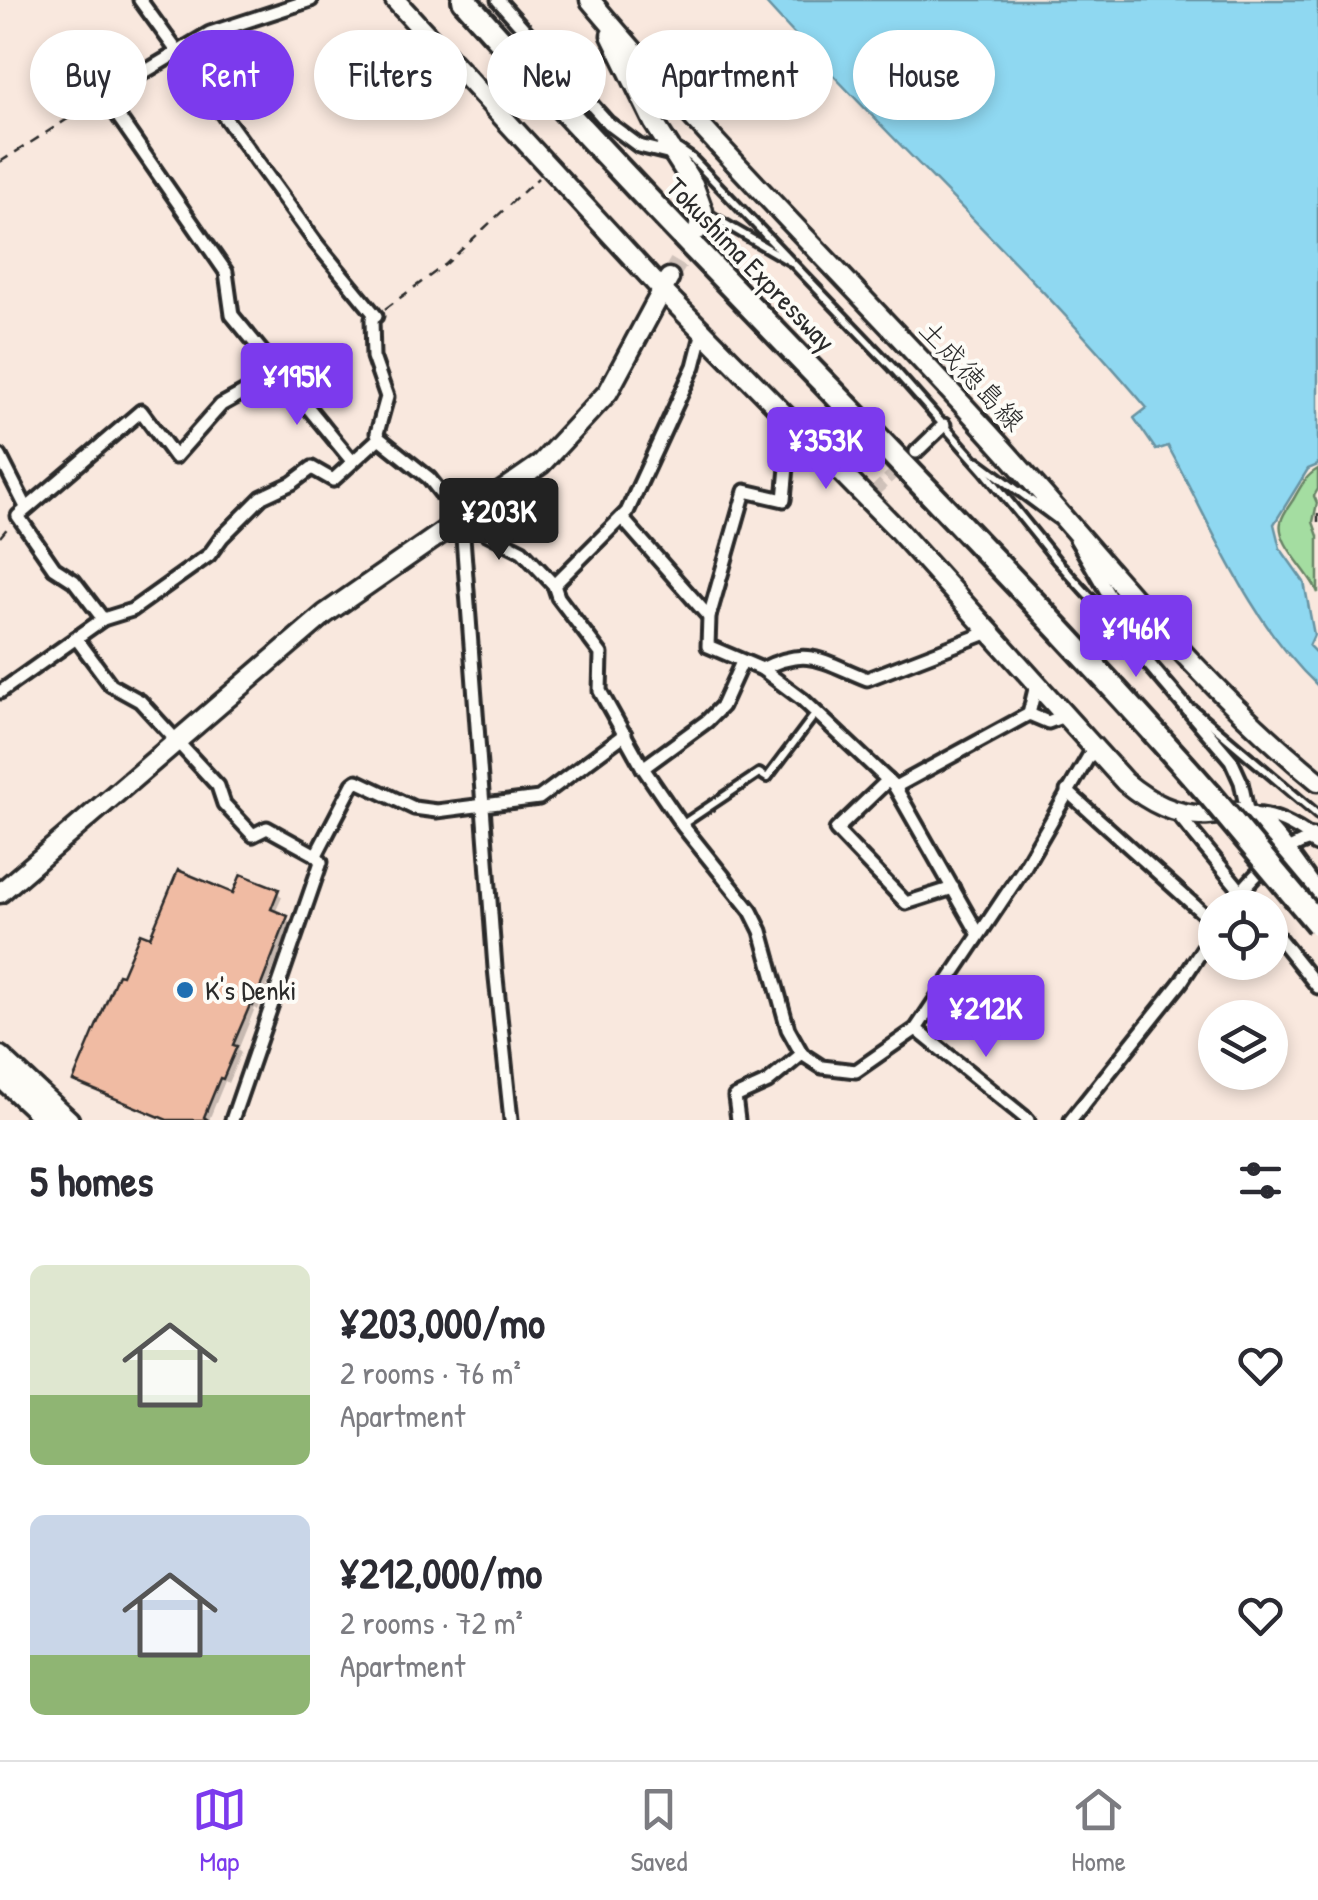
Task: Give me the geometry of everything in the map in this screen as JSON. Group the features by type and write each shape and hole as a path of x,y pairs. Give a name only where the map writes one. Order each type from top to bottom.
{"highway":[{"name":"Tokushima Expressway","path":"464,0 706,261 1086,656 1210,794 1318,924"}],"street":[{"path":"140,0 167,39"},
{"path":"222,30 311,0"},
{"path":"395,0 548,169 666,284 702,331 799,431 871,495 1093,749 1136,792 1175,811 1198,815 1260,813 1315,841"},
{"path":"498,0 608,124 639,146 670,148"},
{"path":"592,2 670,148 694,184 703,210 698,230"},
{"name":"土成徳島線","path":"592,2 690,116 912,350 1216,689 1318,781"},
{"path":"121,120 226,272 232,316 352,461"},
{"path":"226,120 316,243 376,316 372,318 373,357 387,397 377,433 430,478 459,524 463,538 495,968 511,1120"},
{"path":"0,892 352,593 459,524 541,464 608,392 666,284"},
{"path":"554,585 622,518 635,496 694,366 702,331"},
{"path":"22,512 142,411 175,457 221,405 250,389 275,368"},
{"path":"916,452 944,425"},
{"path":"799,431 787,467 784,500 745,491 709,617 708,646 762,669 817,712 891,783 978,933"},
{"path":"0,692 103,619 132,610 209,555 262,497 312,468 333,480 379,438"},
{"path":"0,456 22,512 54,568 74,581 103,619"},
{"path":"622,518 709,617"},
{"path":"459,524 522,550 554,585 558,597 601,654 600,691 643,768 682,825 751,911 761,930 788,1029 802,1054 822,1067 856,1071 916,1030 1024,868 1093,749"},
{"path":"1071,526 1081,552 1150,664 1231,760 1248,814 1318,895"},
{"path":"762,669 795,655 866,678 989,632"},
{"path":"76,638 111,684 140,701 218,786 224,804 252,835 267,828 316,855 321,862 232,1120"},
{"path":"643,768 722,706 742,662"},
{"path":"1029,714 1036,685"},
{"path":"953,888 906,903 836,830 891,783 1029,714 1048,722 1064,716"},
{"path":"316,855 357,781 414,808 437,811 539,798 625,734"},
{"path":"1067,791 1198,911"},
{"path":"1175,811 1240,890"},
{"path":"1242,890 1284,852 1315,841"},
{"path":"1288,949 1318,987"},
{"path":"1071,1120 1198,954"},
{"path":"916,1030 1028,1120"},
{"path":"738,1120 734,1097 768,1082 802,1054"},
{"path":"0,1056 68,1120"},
{"path":"0,1077 46,1120"}],"lane":[{"path":"670,148 692,158 794,264 944,425 1056,562 1128,640 1142,649"},
{"path":"703,210 794,264"},
{"path":"973,458 1053,518 1071,526"},
{"path":"1181,701 1318,815"},
{"path":"682,825 759,773 768,778 817,712"}],"path":[{"path":"0,162 66,120"},
{"path":"376,316 446,264 548,169"},
{"path":"0,537 22,512"},
{"path":"1318,513 1318,522"}],"green space":[{"path":"1318,469 1313,522 1318,536 1318,593 1281,531 1286,511 1306,479"}],"water":[{"path":"763,0 1318,0 1318,465 1308,469 1274,524 1280,548 1304,582 1314,635 1309,646 1318,655 1318,686 1293,660 1252,603 1168,446 1156,450 1134,418 1147,408 1054,303 876,120 995,120 995,30 853,30 853,96 833,74 833,30 791,30"}],"building":[{"name":"K's Denki","path":"178,870 233,893 241,874 279,889 271,909 288,916 253,1006 250,1005 233,1045 237,1046 204,1117 208,1120 167,1120 73,1081 118,974 122,975 140,933 150,937"}],"tunnel":[{"path":"669,278 694,236"},
{"path":"875,491 916,452"}],"place":[{"name":"K's Denki","path":"185,990"}]}
